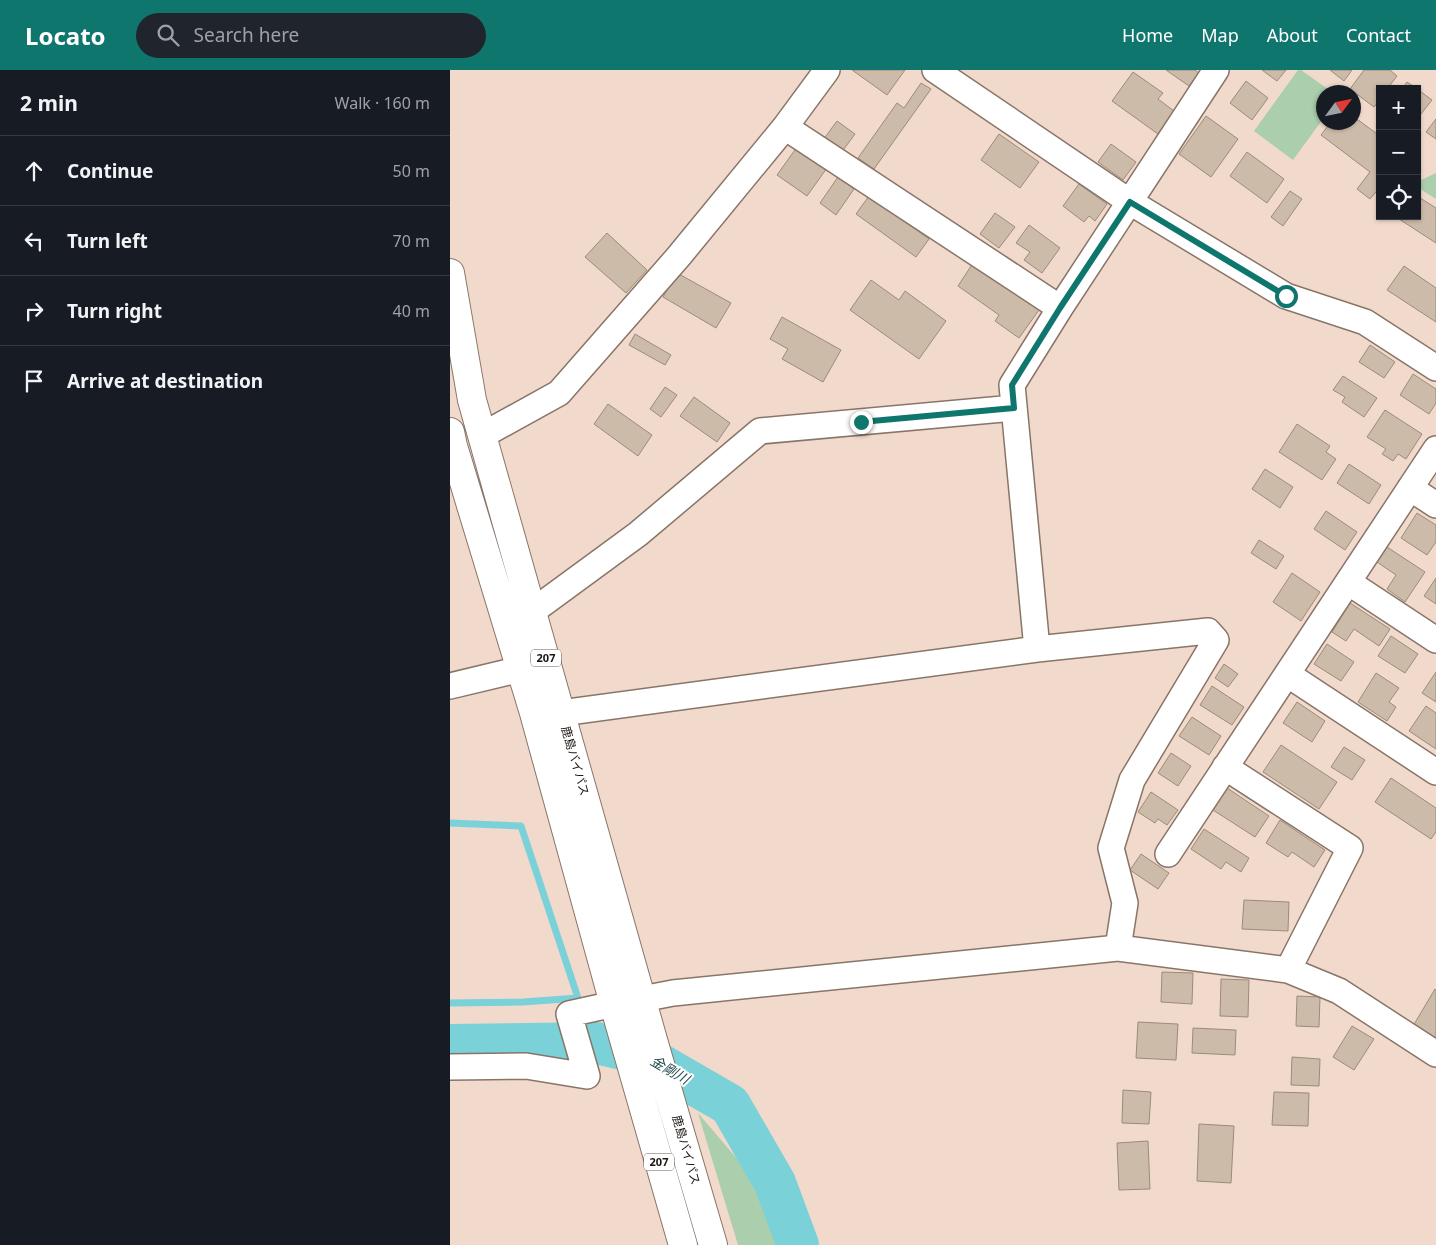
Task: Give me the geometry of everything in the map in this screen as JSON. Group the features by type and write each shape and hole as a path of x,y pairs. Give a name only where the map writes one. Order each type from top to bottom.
{"highway":[{"name":"鹿島バイパス","path":"450,273 472,400 714,1245"},
{"name":"207","path":"450,432 520,668 683,1245"}],"street":[{"path":"483,435 559,393 679,256 784,127 827,70"},
{"path":"935,70 1130,202 1286,296 1365,322 1436,368"},
{"path":"1037,649 1012,385 1060,308 1216,70"},
{"path":"784,127 1060,308"},
{"path":"533,611 638,534 760,431 1014,408"},
{"path":"1168,854 1436,449"},
{"path":"1410,488 1436,505"},
{"path":"1348,582 1436,640"},
{"path":"561,713 1037,649 1208,631 1216,640 1132,780 1111,848 1125,903 1118,948"},
{"path":"450,686 520,668"},
{"path":"1287,674 1436,772"},
{"path":"1225,767 1350,848 1288,970"},
{"path":"642,999 673,993 1118,948 1288,970 1339,991 1436,1054"},
{"path":"450,1067 526,1066 587,1076 569,1014 617,1013"}],"green space":[{"path":"1298,70 1301,70 1322,85 1316,85 1316,129 1293,160 1254,131"},
{"path":"1436,173 1436,199 1421,190 1421,180"},
{"path":"698,1113 751,1175 778,1245 738,1245"}],"building":[{"path":"852,70 905,70 887,95"},
{"path":"1166,70 1195,70 1199,73 1189,86"},
{"path":"1262,70 1286,70 1277,81"},
{"path":"1330,70 1352,70 1344,81"},
{"path":"1364,70 1390,70 1397,76 1390,85 1376,85 1376,104 1374,107 1361,97 1361,85 1353,85"},
{"path":"1133,72 1163,93 1158,99 1174,111 1158,134 1112,101"},
{"path":"1246,81 1268,98 1252,120 1230,103"},
{"path":"921,83 931,89 874,169 858,158 897,103 904,108"},
{"path":"1421,92 1432,100 1421,114"},
{"path":"1206,116 1238,139 1211,177 1179,154"},
{"path":"1436,119 1436,139 1426,132"},
{"path":"837,121 855,134 841,153 823,140"},
{"path":"1361,122 1376,133 1376,192 1370,199 1357,189 1370,172 1321,135 1325,130 1361,130"},
{"path":"999,134 1039,162 1020,188 981,160"},
{"path":"1111,144 1136,162 1123,180 1098,162"},
{"path":"797,147 827,168 807,196 777,175"},
{"path":"1247,152 1284,179 1267,203 1230,176"},
{"path":"838,177 854,189 836,215 820,203"},
{"path":"1079,184 1107,204 1095,221 1089,216 1084,222 1063,206"},
{"path":"1290,191 1302,199 1283,226 1271,217"},
{"path":"869,196 929,239 916,257 856,214"},
{"path":"1421,199 1436,208 1436,243 1401,220 1421,220"},
{"path":"995,213 1015,227 999,248 980,234"},
{"path":"1029,225 1060,248 1042,273 1024,260 1030,252 1016,243"},
{"path":"607,233 647,270 626,293 585,257"},
{"path":"973,263 1039,310 1019,338 995,321 999,315 958,286"},
{"path":"1404,266 1436,288 1436,322 1387,290"},
{"path":"677,273 731,303 716,328 663,297"},
{"path":"871,280 899,300 905,291 946,321 919,359 850,310"},
{"path":"782,317 841,350 823,382 782,359 788,349 770,339"},
{"path":"635,334 671,355 665,365 629,345"},
{"path":"1370,345 1395,362 1384,378 1359,362"},
{"path":"1413,374 1436,389 1436,403 1429,414 1400,395"},
{"path":"1343,376 1377,398 1364,417 1342,402 1345,397 1333,390"},
{"path":"665,387 677,395 661,417 650,409"},
{"path":"694,397 730,423 717,442 680,416"},
{"path":"608,404 652,435 638,456 594,424"},
{"path":"1385,410 1422,434 1406,459 1398,454 1393,461 1382,454 1386,449 1367,437"},
{"path":"1297,424 1330,446 1326,452 1336,459 1322,480 1279,452"},
{"path":"1349,464 1381,485 1369,504 1337,483"},
{"path":"1265,469 1293,487 1280,508 1252,489"},
{"path":"1326,511 1357,532 1345,550 1314,529"},
{"path":"1417,513 1436,525 1436,542 1427,555 1401,538"},
{"path":"1259,540 1284,556 1276,569 1251,553"},
{"path":"1387,547 1425,572 1405,602 1387,589 1396,575 1377,562"},
{"path":"1292,573 1320,592 1301,621 1273,602"},
{"path":"1436,578 1436,604 1424,596"},
{"path":"1350,603 1390,629 1379,646 1354,629 1346,641 1332,632"},
{"path":"1391,636 1418,654 1405,673 1378,656"},
{"path":"1327,644 1354,662 1341,681 1314,664"},
{"path":"1224,664 1238,674 1228,687 1215,678"},
{"path":"1436,672 1436,702 1422,693"},
{"path":"1376,673 1399,688 1389,702 1396,707 1387,721 1358,702"},
{"path":"1212,686 1244,707 1232,725 1200,705"},
{"path":"1297,702 1325,721 1312,742 1283,723"},
{"path":"1426,706 1436,713 1436,749 1409,731"},
{"path":"1192,717 1221,736 1209,755 1179,736"},
{"path":"1281,745 1337,782 1319,809 1263,772"},
{"path":"1344,747 1365,760 1352,780 1331,767"},
{"path":"1171,753 1191,766 1178,786 1158,773"},
{"path":"1391,778 1436,808 1436,832 1431,839 1375,802"},
{"path":"1227,788 1269,816 1255,837 1213,810"},
{"path":"1151,792 1178,810 1167,825 1158,819 1155,823 1138,812"},
{"path":"1280,820 1325,850 1314,867 1292,852 1288,857 1266,843"},
{"path":"1204,829 1249,858 1241,872 1226,862 1221,869 1191,849"},
{"path":"1141,854 1169,873 1158,889 1130,870"},
{"path":"1244,900 1289,902 1288,931 1242,929"},
{"path":"1162,972 1193,973 1192,1004 1161,1002"},
{"path":"1221,979 1249,980 1248,1017 1220,1016"},
{"path":"1436,990 1436,1039 1413,1026"},
{"path":"1297,996 1320,997 1319,1027 1296,1026"},
{"path":"1138,1022 1178,1024 1176,1060 1136,1058"},
{"path":"1352,1026 1374,1039 1354,1070 1333,1057"},
{"path":"1193,1028 1236,1030 1235,1055 1192,1053"},
{"path":"1292,1057 1320,1059 1319,1086 1291,1085"},
{"path":"1123,1090 1151,1092 1149,1124 1122,1123"},
{"path":"1274,1092 1309,1093 1308,1126 1272,1125"},
{"path":"1199,1124 1234,1126 1231,1183 1197,1181"},
{"path":"1148,1141 1150,1189 1119,1190 1117,1143"}],"waterway":[{"path":"450,823 521,826 578,998 523,1002 450,1003"},
{"path":"587,1022 596,1043"},
{"name":"金剛川","path":"450,1045 596,1043 640,1053 730,1105 775,1183 798,1245"}],"route":[{"path":"861,422 1014,408 1012,385 1130,202 1286,296"}]}
